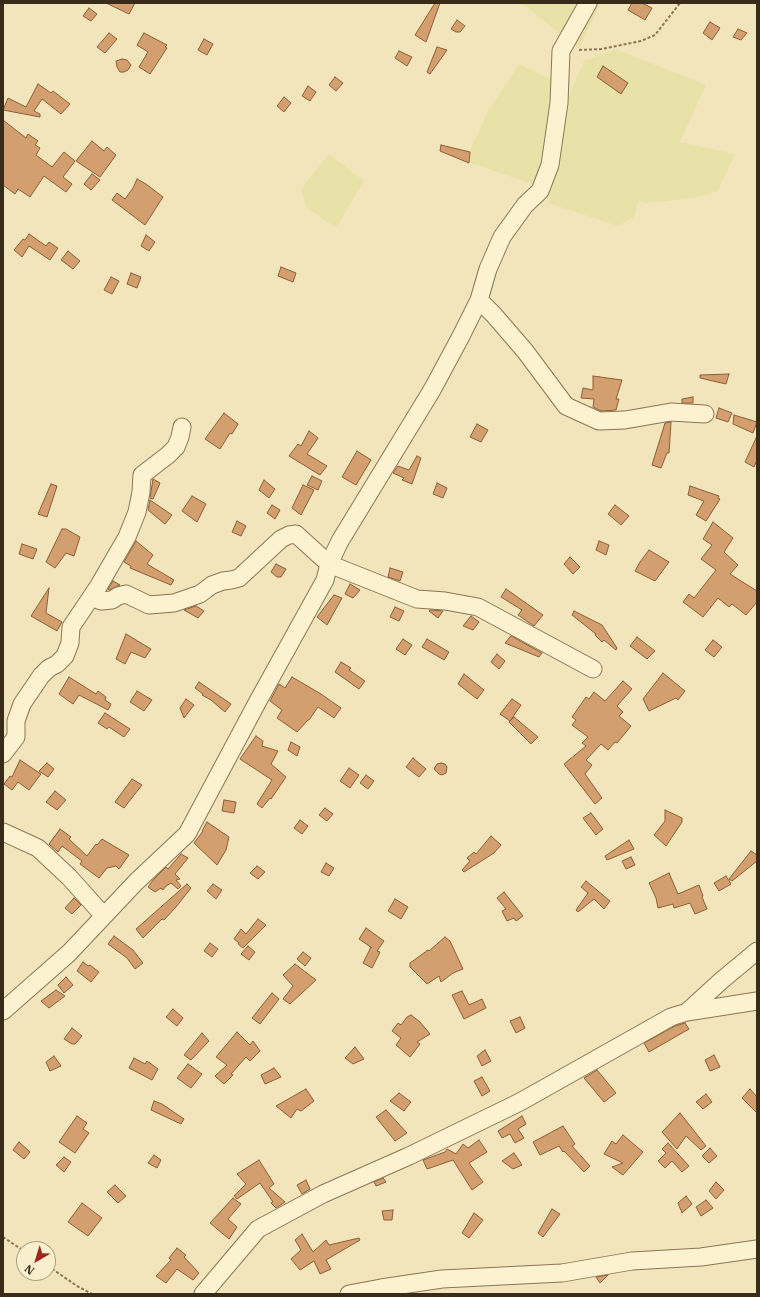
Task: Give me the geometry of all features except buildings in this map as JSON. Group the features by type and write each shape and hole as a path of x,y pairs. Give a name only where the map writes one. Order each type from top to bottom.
{"street":[{"path":"3,1011 69,953 136,882 186,834 325,580 329,564 344,534 432,390 460,338 478,300 488,269 502,236 525,205 540,191 550,165 559,103 561,51 588,3"},
{"path":"478,300 494,315 525,351 566,406 599,421 624,420 671,412 706,414"},
{"path":"3,754 16,737 16,721 22,704 41,676 65,656 70,643 71,627 108,572 132,525 141,492 142,475 176,447 182,426"},
{"path":"92,597 101,601 112,600 118,596 126,594 149,605 174,603 200,594 212,585 239,578 281,539 289,535 296,534 329,564 417,599 445,601 478,607 593,669"},
{"path":"3,832 38,848 69,877 104,916"},
{"path":"687,1012 757,951"},
{"path":"202,1294 258,1229 323,1194 409,1156 520,1102 671,1017 687,1012 757,1001"},
{"path":"348,1294 442,1279 562,1273 632,1261 701,1257 757,1249"}],"path":[{"path":"561,51 602,49 641,41 655,35 680,3"},
{"path":"757,630 757,644"},
{"path":"3,1237 16,1246"},
{"path":"56,1272 92,1294"}],"shaded area":[{"path":"519,3 601,3 579,49 529,9"},
{"path":"615,49 706,85 680,142 735,154 718,191 694,198 645,203 639,200 634,217 618,226 548,203 558,158 567,100 584,61"},
{"path":"519,64 565,86 538,186 465,161 488,111"},
{"path":"329,154 364,181 336,228 306,207 301,189"}]}
